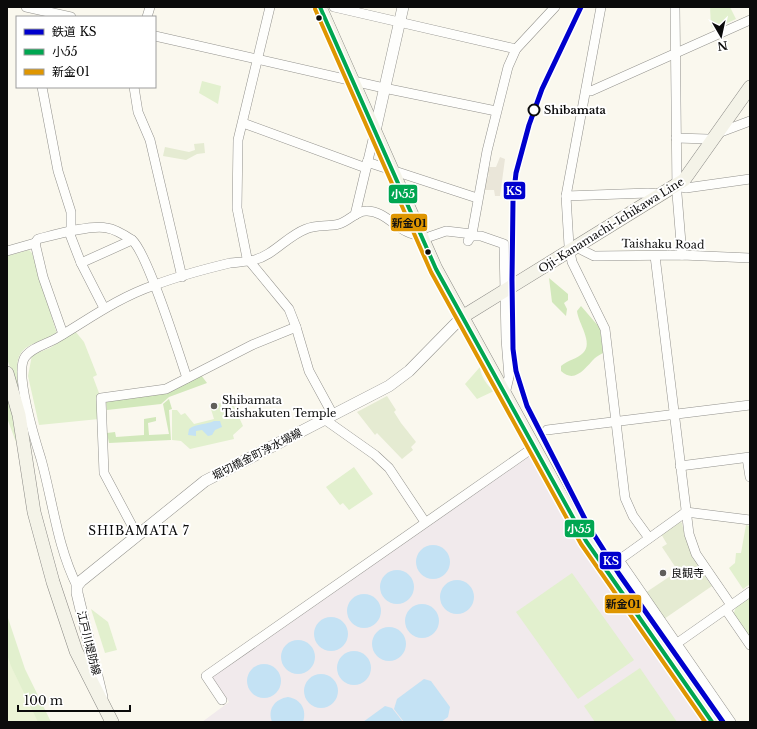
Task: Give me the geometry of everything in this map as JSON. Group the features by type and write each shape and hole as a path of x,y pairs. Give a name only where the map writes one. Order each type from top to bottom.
{"main road":[{"path":"320,7 354,81 436,270 592,550 712,722"},
{"name":"Oji-Kanamachi-Ichikawa Line","path":"462,317 677,186 690,174 750,87"},
{"path":"7,373 20,415 31,497 53,582 76,652 102,703"},
{"name":"江戸川堤防線","path":"102,703 112,722"}],"street":[{"path":"27,7 67,16"},
{"path":"270,7 238,140 238,208 249,261 289,309 296,327 304,358 329,417 389,468 425,522"},
{"path":"334,7 516,49"},
{"path":"355,215 403,7"},
{"path":"470,237 496,111 508,67 516,49 555,7"},
{"path":"601,7 566,196 574,249 572,262 605,329 626,502 633,516 649,538"},
{"path":"675,7 677,186 682,255"},
{"path":"586,90 591,91 750,20"},
{"path":"156,36 384,88 496,111"},
{"path":"42,88 58,171 71,212 70,231 81,263 104,308"},
{"path":"134,88 138,112 150,140 182,277"},
{"path":"676,138 715,138 750,121"},
{"path":"243,122 366,165 392,170 477,198"},
{"path":"677,186 686,188 750,179"},
{"path":"566,196 648,193 663,194"},
{"path":"77,586 71,574 57,530 41,459 31,429 22,370 25,357 31,351 64,334 104,308 154,285 230,263 249,261 270,253 307,228 338,224 361,211 375,212 406,231 422,237 446,231 470,237 480,236 504,244 506,339 509,377 505,394"},
{"path":"7,251 35,243 38,239 70,231 107,228 132,240 142,256 154,285 187,378"},
{"path":"81,263 132,240"},
{"path":"35,243 43,277 64,334"},
{"name":"Taishaku Road","path":"574,249 582,250 594,256 682,255 750,258"},
{"path":"655,256 673,414 689,534 696,554 750,645"},
{"name":"堀切橋金町浄水場線","path":"77,586 136,535 188,493 210,478 380,391 400,378 462,317"},
{"path":"136,535 104,473 101,398 166,389 252,345 296,327"},
{"path":"548,430 750,405"},
{"path":"222,700 206,676 534,447"},
{"path":"680,466 749,457 750,477"},
{"path":"731,722 620,563 621,558 686,512 750,520"},
{"name":"江戸川堤防線","path":"77,586 77,593 98,678 102,703"},
{"path":"676,644 750,592"}],"shaded area":[{"path":"500,157 505,159 500,196 495,196 494,190 482,190 485,178 487,179 489,175 487,174 489,167 496,167"},
{"path":"528,455 547,482 583,548 704,722 202,722 229,702 211,676"}],"green space":[{"path":"710,7 730,7 736,19 714,29 711,26"},
{"path":"202,81 221,86 218,104 199,93"},
{"path":"204,143 205,153 197,154 186,160 163,156 165,147 189,152 195,150 194,144"},
{"path":"29,250 32,253 57,334 35,343 22,351 17,364 18,389 7,359 7,256"},
{"path":"549,278 568,294 568,300 564,303 567,309 566,316 552,302"},
{"path":"581,306 600,328 603,353 596,357 580,373 571,376 566,375 561,371 561,366 583,353 587,344 577,311"},
{"path":"75,331 84,342 97,375 93,377 99,393 97,395 99,419 39,425 28,376 32,355 50,348"},
{"path":"480,367 485,380 494,391 477,399 465,384"},
{"path":"201,375 207,383 169,397 161,404 107,410 106,401"},
{"path":"7,391 19,442 16,442 7,418"},
{"path":"387,396 396,410 394,412 416,442 411,447 413,450 402,459 377,433 375,435 357,412"},
{"path":"169,399 172,409 169,410 171,440 109,443 107,433 115,432 116,437 144,435 144,419 156,417 156,421 148,423 149,435 169,434 163,404"},
{"path":"231,400 243,426 233,435 234,439 190,449 181,441 172,440 172,410 177,410 181,415 185,413 194,424 214,419 210,406"},
{"path":"354,467 373,494 349,510 343,503 340,505 326,487"},
{"path":"679,521 682,523 693,557 712,586 664,619 645,593 678,571 662,547 667,544 661,534"},
{"path":"746,525 750,526 750,584 743,589 729,568 735,563 736,553 741,553"},
{"path":"572,573 634,660 578,699 516,612"},
{"path":"750,597 750,640 733,616 736,606"},
{"path":"91,609 108,622 117,650 105,653"},
{"path":"7,615 25,669 51,722 7,722"},
{"path":"7,654 11,666 38,722 7,722"},
{"path":"640,668 677,722 595,722 584,706"}],"water":[{"path":"214,421 220,421 222,427 215,430 212,435 208,436 202,430 196,431 196,436 188,435 189,429 192,427"},
{"path":"430,545 436,545 440,546 447,552 450,562 449,569 443,576 436,579 430,579 426,578 419,572 416,565 416,559 417,555 423,548"},
{"path":"394,570 400,570 404,571 411,577 414,587 413,594 407,601 400,604 394,604 390,603 383,597 380,590 380,584 381,580 387,573"},
{"path":"454,580 460,580 464,581 471,587 474,597 473,604 467,611 460,614 454,614 450,613 443,607 440,600 440,594 441,590 447,583"},
{"path":"361,594 367,594 371,595 378,601 381,611 380,618 374,625 367,628 361,628 357,627 350,621 347,614 347,608 348,604 354,597"},
{"path":"419,604 425,604 429,605 436,611 439,621 438,628 432,635 425,638 419,638 415,637 408,631 405,624 405,618 406,614 412,607"},
{"path":"334,617 343,622 347,627 347,641 343,646 338,650 328,651 324,650 315,641 314,631 315,627 324,618"},
{"path":"392,627 401,632 405,637 405,651 401,656 396,660 386,661 382,660 373,651 372,641 373,637 382,628"},
{"path":"301,640 310,645 314,650 314,664 310,669 305,673 295,674 291,673 282,664 281,654 282,650 291,641"},
{"path":"357,651 366,656 370,661 370,675 366,680 361,684 351,685 347,684 338,675 337,665 338,661 347,652"},
{"path":"267,664 276,669 280,674 280,688 276,693 271,697 261,698 257,697 248,688 247,678 248,674 257,665"},
{"path":"318,674 324,674 328,675 335,681 338,691 337,698 331,705 324,708 318,708 314,707 307,701 304,694 304,688 305,684 311,677"},
{"path":"424,679 431,681 450,707 448,717 441,722 404,722 394,709 397,699"},
{"path":"288,697 293,698 302,706 304,713 303,722 272,722 271,709 273,705 279,700"},
{"path":"385,706 392,708 403,722 363,722"}],"rail line":[{"name":"KS","path":"581,7 542,89 529,125 516,173 513,200 512,280 513,349 516,371 527,406 589,527 619,574 723,722"}],"transit line":[{"name":"小55","path":"320,7 436,269 586,541 712,722"},
{"name":"新金01","path":"315,9 431,272 581,544 705,722"}],"place":[{"name":"Shibamata","path":"534,110"},
{"name":"Shibamata Taishakuten Temple","path":"214,406"},
{"name":"良観寺","path":"663,573"}],"district":[{"name":"SHIBAMATA 7","path":"139,531"}]}
